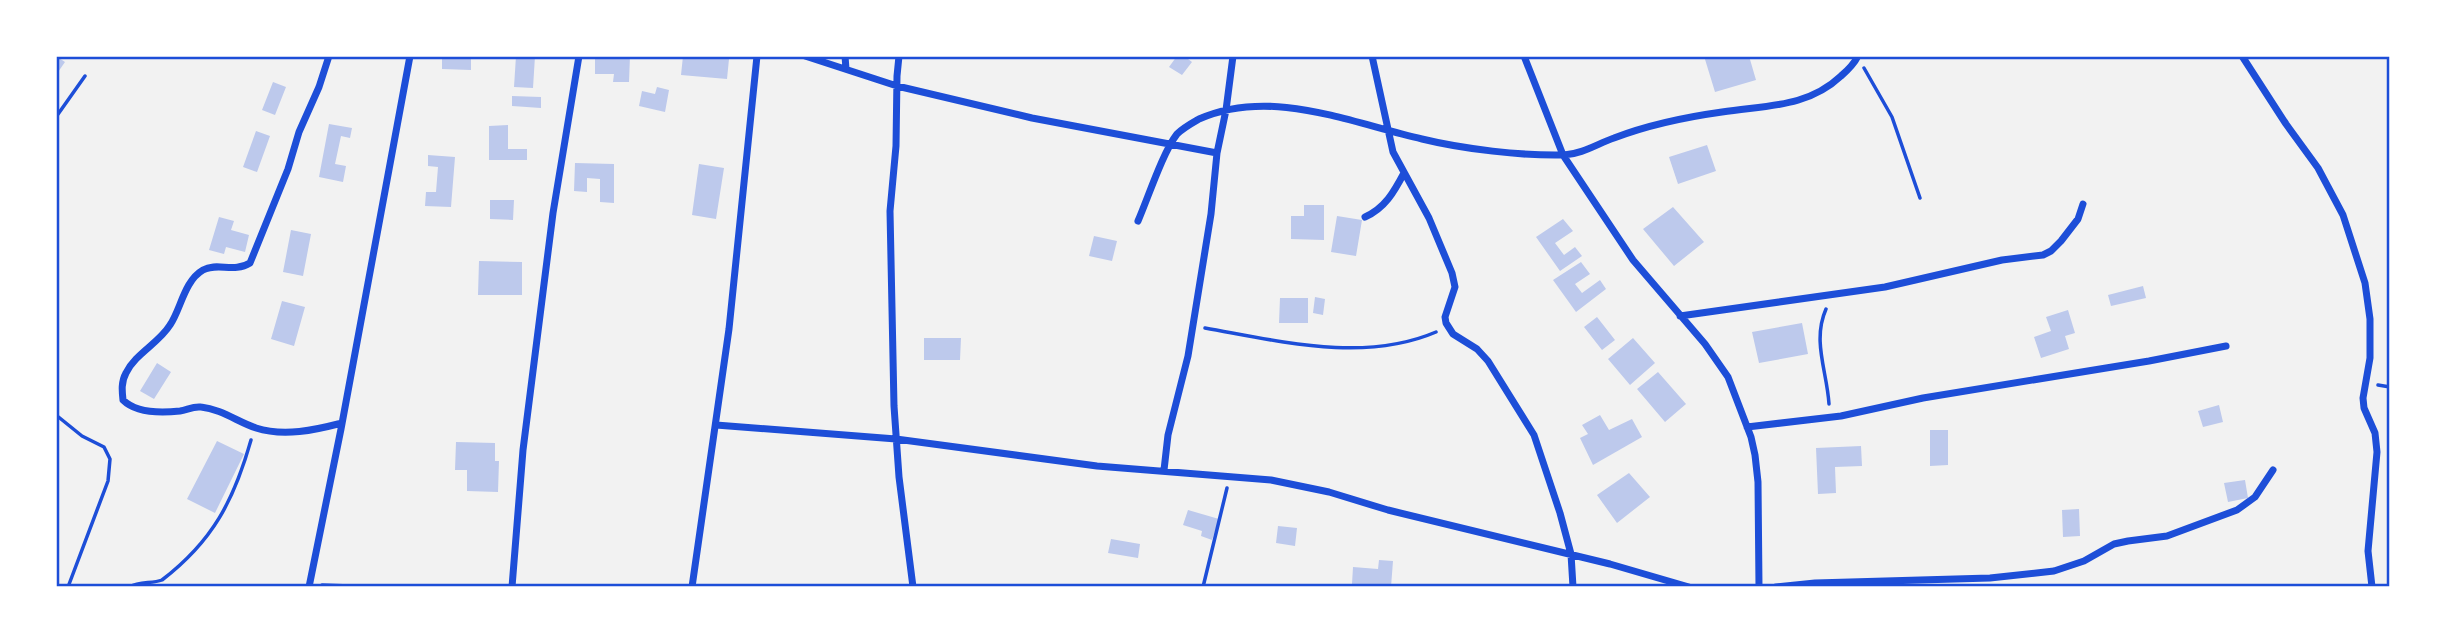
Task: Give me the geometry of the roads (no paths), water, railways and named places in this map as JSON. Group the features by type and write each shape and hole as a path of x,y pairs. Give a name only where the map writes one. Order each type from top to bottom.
{"street":[{"path":"329,56 250,263 238,269 212,268 200,272 188,287 168,330 126,372 122,382 123,400 141,410 206,408 266,431 291,432 342,423"},
{"path":"309,586 410,56"},
{"path":"512,587 523,450 553,213 579,56"},
{"path":"692,587 729,329 757,56"},
{"path":"805,56 897,86 1032,118 1217,153"},
{"path":"845,56 846,69"},
{"path":"899,56 896,146 890,211 896,439 913,587"},
{"path":"1164,470 1168,435 1188,356 1233,56"},
{"path":"1372,56 1393,152 1429,218 1452,273 1455,287 1445,317 1448,327 1458,338 1483,354 1530,426 1553,490 1571,554 1573,587"},
{"path":"1524,56 1563,155 1633,260 1705,344 1728,377 1755,455 1758,482 1759,587"},
{"path":"2242,56 2318,168 2343,215 2365,283 2370,319 2370,358 2363,398 2364,408 2375,433 2377,452 2368,551 2372,587"},
{"path":"1138,221 1178,134 1187,126 1226,110 1261,107 1303,109 1420,139 1463,147 1563,155 1668,123 1724,111 1793,103 1829,87 1858,57"},
{"path":"1365,217 1379,210 1391,197 1404,173"},
{"path":"1680,316 1902,284 2002,260 2043,255 2061,241 2078,219 2082,204"},
{"path":"1746,426 1826,418 1923,398 2130,364 2226,345"},
{"path":"716,425 896,439 1062,463 1271,480 1329,492 1421,519 1571,554 1689,587"},
{"path":"1776,587 1990,578 2054,571 2084,561 2114,544 2167,536 2237,510 2255,497 2273,470"}]}
